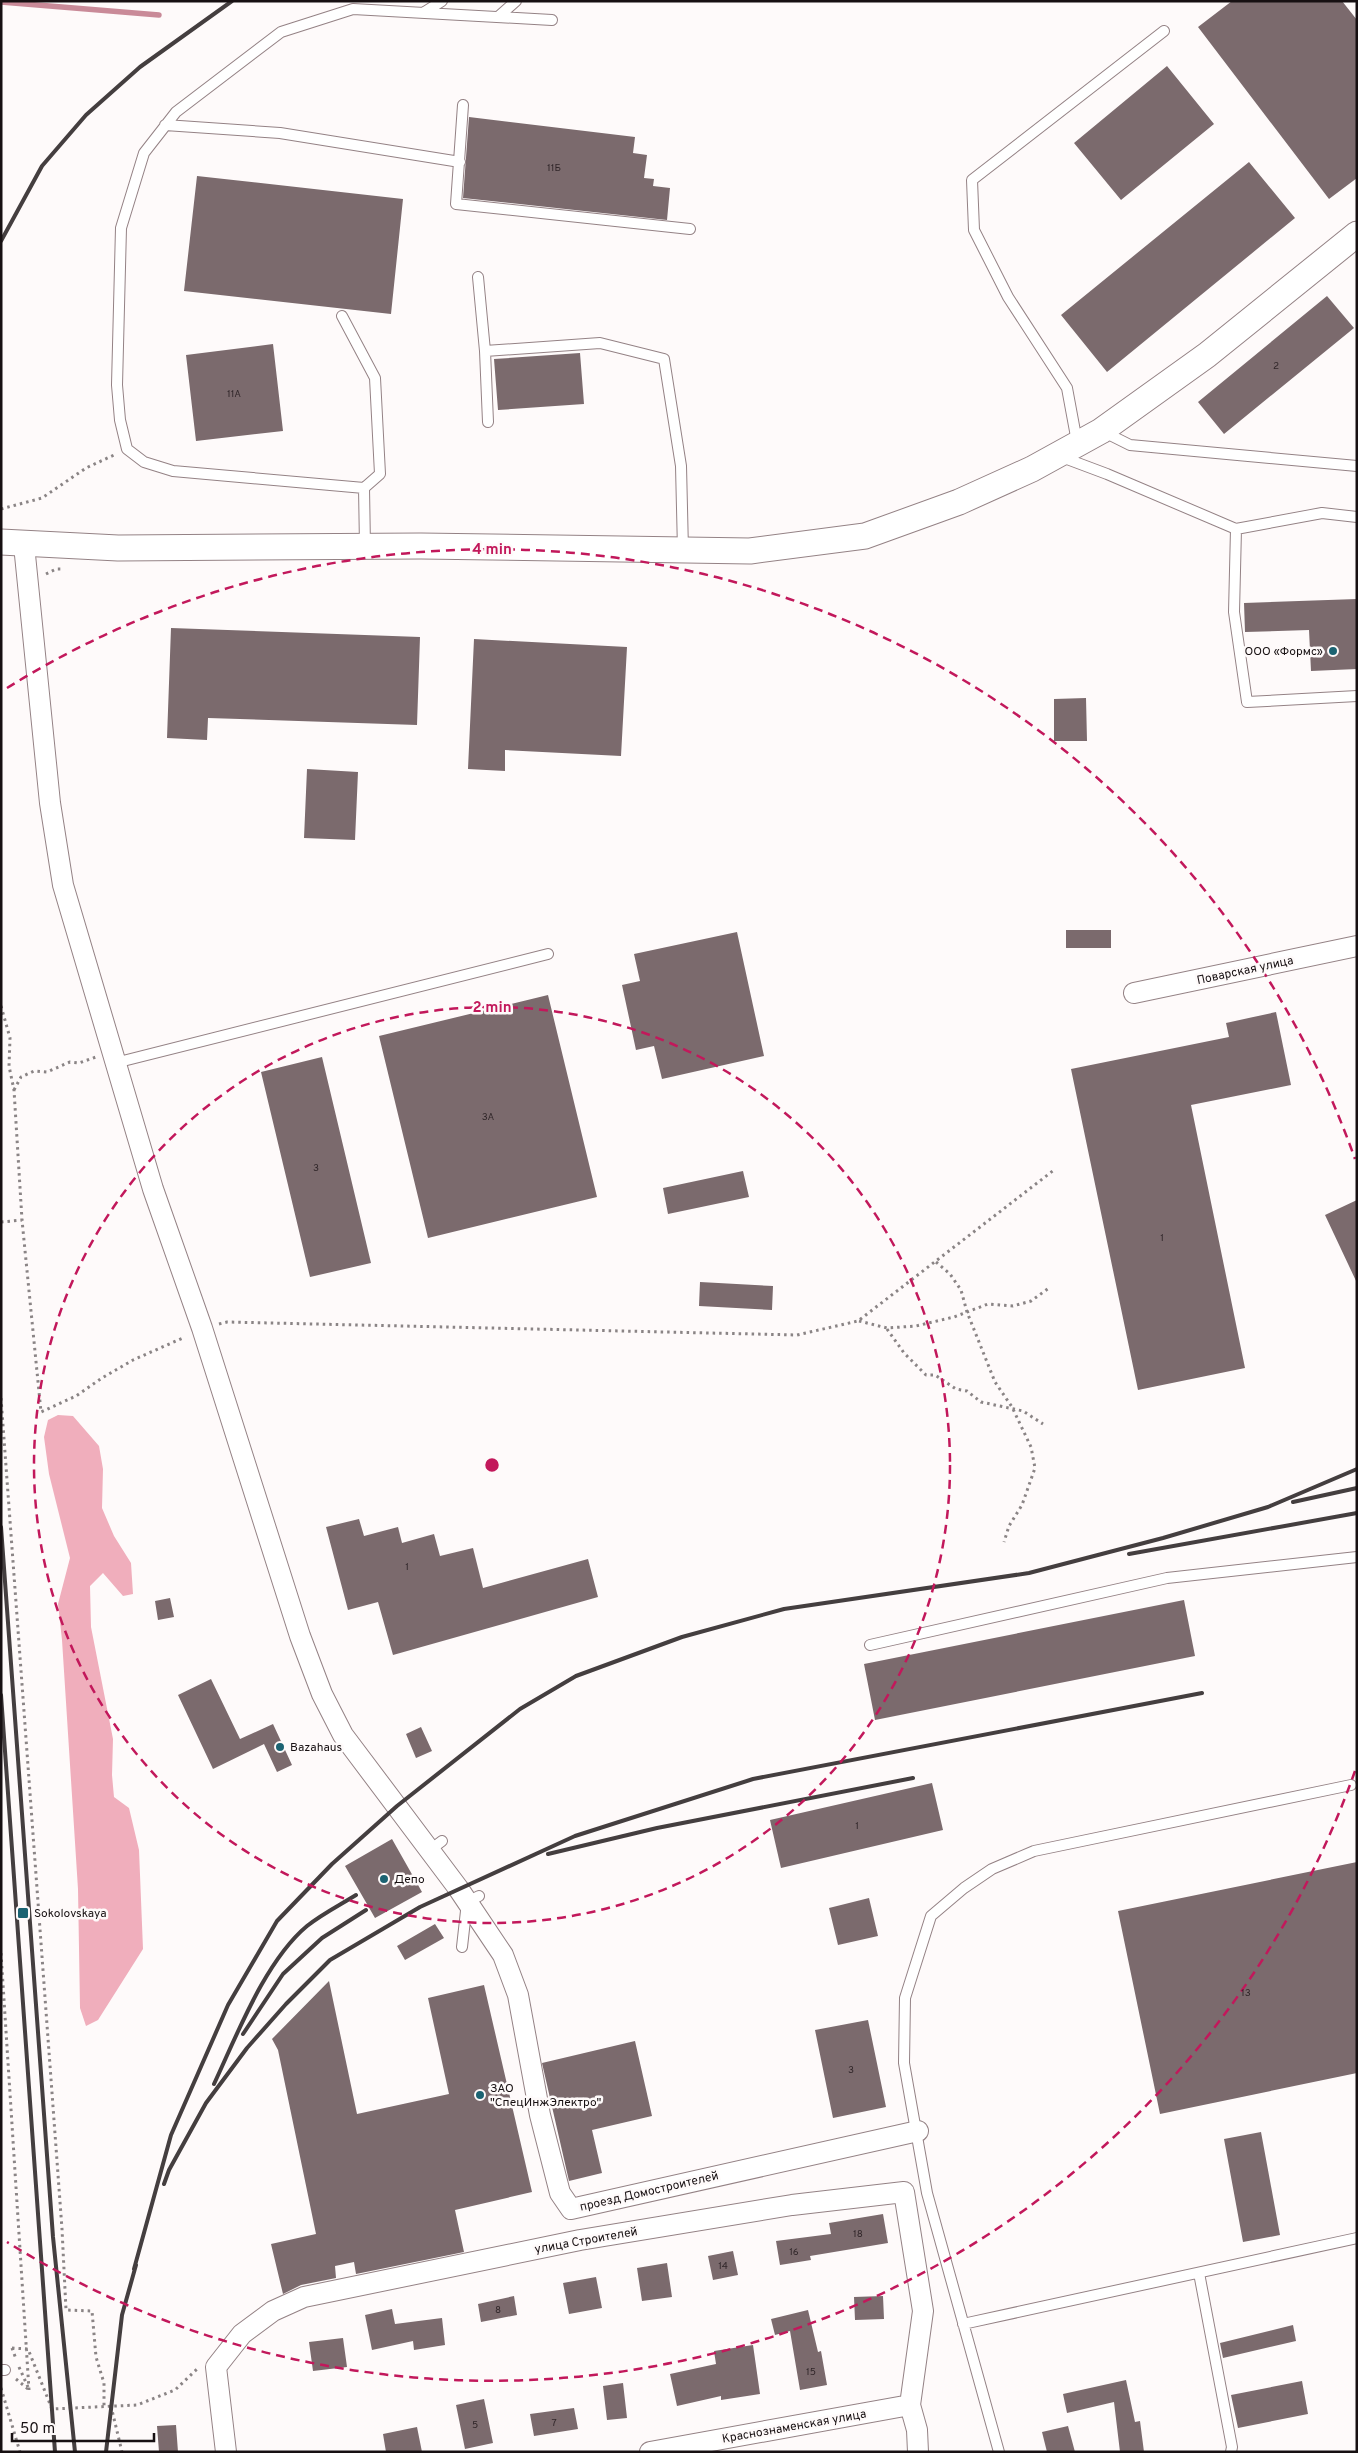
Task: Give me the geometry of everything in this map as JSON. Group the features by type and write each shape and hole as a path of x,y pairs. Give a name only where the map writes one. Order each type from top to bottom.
{"street":[{"path":"468,1896 436,1846 343,1735 322,1694 300,1636 202,1328 106,1060 63,885 13,544 118,548 365,546 750,551 865,536 959,502 1032,469 1101,431 1207,355 1357,234"},
{"name":"Поварская улица","path":"1134,993 1357,946"},
{"name":"проезд Домостроителей","path":"468,1896 503,1955 518,1995 542,2124 560,2194 571,2209 916,2132"},
{"name":"улица Строителей","path":"226,2452 216,2367 242,2334 273,2311 304,2297 580,2240 792,2205 904,2192 923,2311 910,2405"},
{"path":"910,2405 917,2430 918,2452"},
{"name":"Краснознаменская улица","path":"650,2452 910,2405"}],"lane":[{"path":"422,13 442,1"},
{"path":"498,17 516,1"},
{"path":"342,316 376,378 380,474 364,488 173,471 144,462 127,449 120,420 117,386 121,228 144,153 176,112 281,32 353,9 552,20"},
{"path":"1164,31 972,180 974,230 1008,297 1067,388 1067,450 1107,474 1236,529 1322,513 1357,517"},
{"path":"463,105 456,204 690,229"},
{"path":"165,125 280,133 460,162"},
{"path":"478,276 486,351 488,422"},
{"path":"486,351 600,343 664,358 681,466 683,551"},
{"path":"1101,431 1130,445 1357,466"},
{"path":"364,488 365,546"},
{"path":"1236,529 1234,612 1247,702 1357,696"},
{"path":"106,1060 548,954"},
{"path":"870,1645 1167,1578 1357,1557"},
{"path":"999,2452 927,2193 904,2063 905,1998 932,1916 964,1888 992,1869 1034,1851 1351,1785"},
{"path":"462,1947 468,1896"},
{"path":"963,2324 1357,2238"},
{"path":"1199,2273 1232,2447 1231,2452"}],"path":[{"path":"1,509 42,498 86,468 127,449"},
{"path":"42,580 44,574 56,569 65,569"},
{"path":"1,1006 10,1038 9,1066 14,1090 22,1220 41,1412 76,1396 133,1360 202,1328 226,1322 796,1335 858,1321 1054,1170"},
{"path":"14,1090 21,1077 34,1071 47,1072 70,1062 106,1060"},
{"path":"1,1222 22,1220"},
{"path":"936,1262 950,1274 961,1290 967,1312 995,1382 1012,1407 1031,1447 1034,1468 1022,1504 1009,1526 1004,1542"},
{"path":"858,1321 887,1328 916,1326 967,1312 988,1304 1013,1306 1031,1301 1049,1288"},
{"path":"887,1328 904,1354 926,1375 935,1374 956,1389 967,1392 982,1402 1012,1407 1023,1411 1043,1424"},
{"path":"1,1398 62,2219 66,2310 92,2311 96,2357 104,2383 104,2406"},
{"path":"1,1953 28,2349 29,2390"},
{"path":"12,2348 28,2349"},
{"path":"28,2349 52,2409 137,2405 175,2390 199,2367"},
{"path":"1,2388 20,2452"},
{"path":"112,2406 122,2452"}],"shaded area":[{"path":"58,1415 73,1416 99,1446 103,1469 102,1508 114,1536 131,1563 133,1594 123,1596 103,1573 90,1586 91,1627 113,1739 112,1775 114,1797 129,1808 139,1850 143,1949 98,2020 86,2026 80,2008 78,1889 58,1604 70,1558 49,1474 44,1437 48,1420"}],"building":[{"path":"1232,1 1342,1 1357,20 1357,178 1329,199 1198,27"},
{"path":"1167,66 1214,124 1121,200 1074,143"},
{"path":"469,117 635,137 633,153 647,155 644,178 654,179 653,186 670,188 667,220 463,198"},
{"path":"1249,162 1295,218 1107,372 1061,315"},
{"path":"197,176 403,199 391,314 184,291"},
{"path":"1327,296 1354,328 1224,434 1198,402"},
{"path":"273,344 283,431 196,441 186,355"},
{"path":"580,353 584,404 498,410 494,359"},
{"name":"ООО «Формс»","path":"1357,599 1357,669 1311,671 1309,630 1245,632 1244,603"},
{"path":"171,628 420,637 417,725 208,718 207,740 167,738"},
{"path":"474,639 627,647 621,756 505,750 505,771 468,769"},
{"path":"1086,698 1087,741 1054,741 1054,699"},
{"path":"307,769 358,772 355,840 304,838"},
{"path":"1066,930 1111,930 1111,948 1066,948"},
{"path":"737,932 764,1056 662,1079 654,1046 636,1050 622,985 640,981 634,954"},
{"path":"548,995 597,1197 428,1238 379,1036"},
{"path":"1276,1012 1291,1085 1191,1105 1245,1368 1138,1390 1071,1069 1229,1037 1226,1023"},
{"path":"322,1057 371,1263 310,1277 261,1072"},
{"path":"743,1171 749,1197 668,1214 663,1188"},
{"path":"1357,1200 1357,1283 1325,1215"},
{"path":"700,1282 773,1286 772,1310 699,1306"},
{"path":"359,1519 364,1536 398,1527 402,1543 434,1534 440,1556 473,1548 483,1588 588,1559 598,1597 393,1655 378,1602 348,1610 326,1527"},
{"path":"170,1598 174,1617 158,1620 155,1601"},
{"path":"1184,1600 1195,1656 875,1720 864,1664"},
{"path":"211,1679 240,1739 273,1724 292,1765 277,1772 264,1744 213,1769 178,1695"},
{"path":"421,1727 432,1751 416,1758 406,1734"},
{"path":"932,1783 943,1830 781,1868 770,1820"},
{"name":"Депо","path":"392,1839 422,1892 375,1918 345,1866"},
{"path":"1357,1862 1357,2073 1160,2114 1118,1911"},
{"path":"869,1898 878,1936 838,1945 829,1908"},
{"path":"435,1924 444,1938 405,1960 397,1946"},
{"path":"329,1981 357,2114 449,2094 428,1998 484,1985 532,2192 455,2210 464,2252 356,2274 354,2262 335,2266 336,2278 301,2285 283,2294 271,2244 316,2234 278,2050 272,2039"},
{"path":"868,2020 886,2107 833,2118 815,2030"},
{"path":"635,2041 652,2116 592,2130 602,2173 569,2181 542,2063"},
{"path":"1261,2132 1280,2235 1243,2242 1224,2139"},
{"path":"883,2214 888,2243 810,2256 811,2260 780,2265 776,2241 831,2234 829,2223"},
{"path":"733,2251 738,2275 713,2280 708,2256"},
{"path":"667,2263 672,2297 642,2301 637,2268"},
{"path":"596,2277 602,2308 569,2314 563,2283"},
{"path":"514,2296 517,2315 481,2322 478,2304"},
{"path":"883,2296 884,2319 855,2320 854,2297"},
{"path":"392,2309 395,2324 442,2318 445,2345 414,2350 413,2341 372,2350 365,2315"},
{"path":"808,2310 818,2352 821,2351 827,2385 800,2390 790,2331 775,2335 771,2319"},
{"path":"1293,2325 1296,2341 1223,2358 1220,2343"},
{"path":"343,2338 347,2367 313,2371 309,2342"},
{"path":"753,2345 760,2394 721,2400 721,2396 677,2406 670,2374 716,2364 714,2351"},
{"path":"1126,2380 1135,2422 1140,2421 1144,2452 1120,2452 1114,2402 1067,2413 1063,2394"},
{"path":"1302,2381 1308,2414 1238,2428 1231,2395"},
{"path":"623,2383 627,2418 607,2420 603,2386"},
{"path":"484,2399 493,2443 465,2449 456,2405"},
{"path":"574,2408 578,2429 534,2436 530,2414"},
{"path":"176,2425 178,2452 159,2452 157,2426"},
{"path":"1068,2426 1075,2452 1047,2452 1042,2432"},
{"path":"417,2427 422,2452 386,2452 383,2434"}],"waterway":[{"path":"1,2 159,15"}],"railway":[{"path":"1,241 42,166 86,115 140,67 232,1"},
{"path":"134,2269 171,2135 228,2005 277,1921 332,1864 397,1806 520,1709 576,1676 682,1637 784,1609 1029,1573 1163,1538 1268,1507 1357,1469"},
{"path":"1293,1502 1357,1488"},
{"path":"1129,1554 1357,1513"},
{"path":"1,1527 53,2237 75,2452"},
{"path":"164,2184 169,2170 206,2103 247,2048 286,2004 330,1960 420,1907 575,1836 753,1779 1202,1693"},
{"path":"1,1695 55,2452"},
{"path":"548,1854 657,1828 913,1778"},
{"path":"214,2084 253,2000 278,1959 307,1926 356,1895"},
{"path":"243,2034 283,1974 322,1938 366,1910"},
{"path":"106,2452 122,2315 136,2265"}],"place":[{"name":"ООО «Формс»","path":"1333,651"},
{"name":"Bazahaus","path":"280,1747"},
{"name":"Депо","path":"384,1879"},
{"name":"Sokolovskaya","path":"23,1913"},
{"name":"ЗАО \"СпецИнжЭлектро\"","path":"480,2095"}]}
